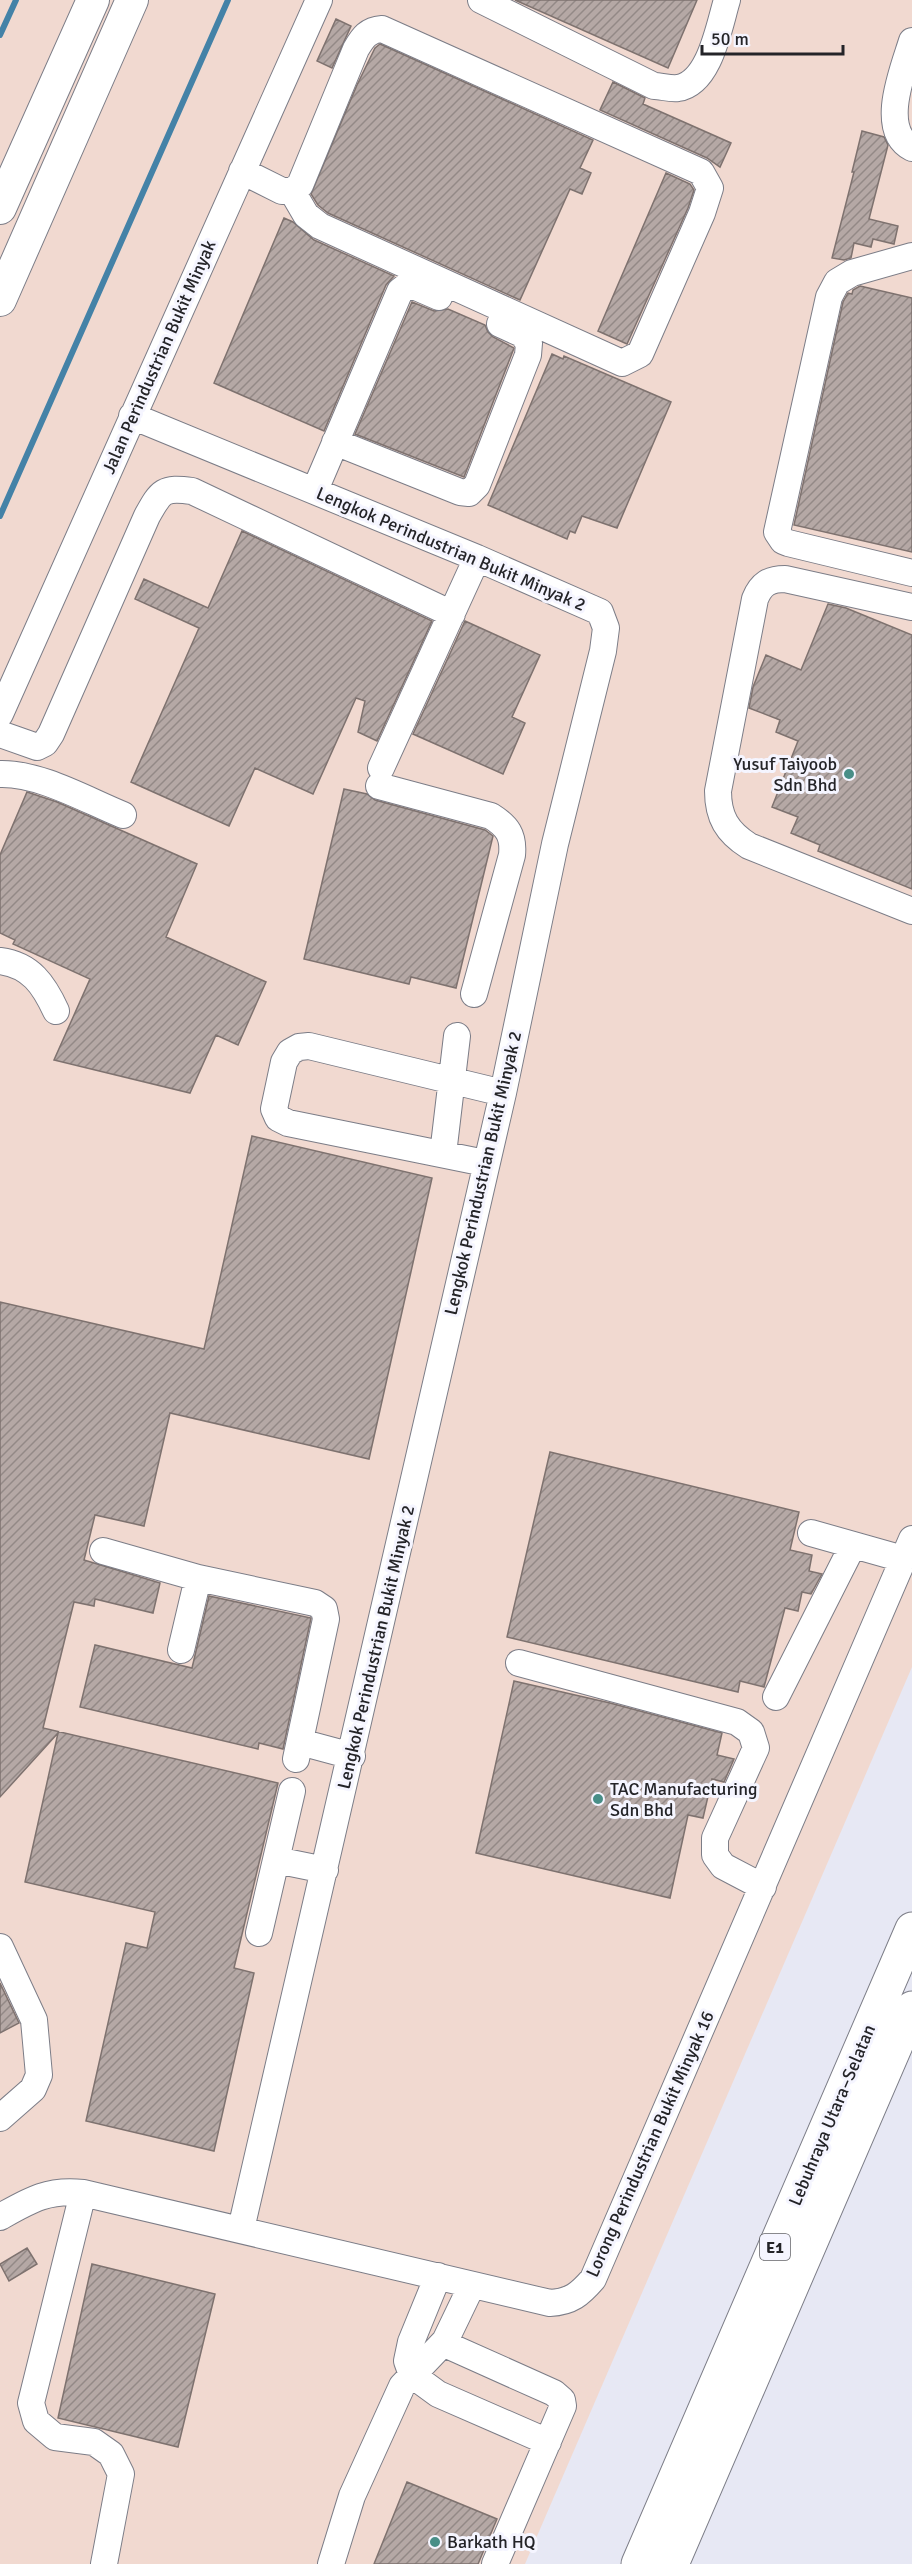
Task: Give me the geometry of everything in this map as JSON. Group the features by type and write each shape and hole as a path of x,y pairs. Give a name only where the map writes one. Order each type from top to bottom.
{"highway":[{"name":"Lebuhraya Utara–Selatan","path":"638,2564 912,1929"},
{"name":"Lebuhraya Utara–Selatan","path":"672,2564 912,2008"}],"main road":[{"path":"0,208 93,0"},
{"path":"0,300 132,0"}],"street":[{"name":"Jalan Perindustrian Bukit Minyak","path":"0,714 318,0"},
{"path":"481,0 654,86 678,88 697,79 707,64 727,0"},
{"path":"242,171 282,191 292,191 300,185 359,43 372,29 382,29 701,172 710,188 702,213 640,354 622,363 320,226 306,215 292,191"},
{"path":"912,42 899,81 894,114 895,128 903,144 912,148"},
{"path":"912,256 852,273 837,282 829,297 777,532 783,541 788,543 912,573"},
{"path":"315,490 335,442 405,286 409,284 522,334 529,343 528,355 477,485 469,493 460,492 335,442"},
{"name":"Lengkok Perindustrian Bukit Minyak 2","path":"132,416 315,490 600,612 606,628 603,651 555,844 503,1092 484,1163 352,1756 242,2229"},
{"path":"0,735 37,747 45,743 147,516 158,496 171,488 192,491 452,614"},
{"path":"474,994 513,842 506,825 491,816 380,777 477,558"},
{"path":"912,606 785,579 775,579 766,583 759,590 755,599 718,791 718,808 724,824 735,837 749,846 912,911"},
{"path":"0,774 44,782 123,815"},
{"path":"513,842 555,844"},
{"path":"0,961 12,962 32,973 46,988 56,1011"},
{"path":"443,1154 457,1036"},
{"path":"484,1163 288,1123 278,1118 274,1109 284,1062 290,1052 299,1047 309,1046 503,1092"},
{"path":"811,1533 853,1545 908,1549"},
{"path":"776,1697 853,1545"},
{"name":"Lorong Perindustrian Bukit Minyak 16","path":"0,2217 47,2193 65,2191 83,2193 550,2303 564,2302 574,2298 593,2278 908,1549"},
{"path":"103,1551 198,1578 315,1603 324,1609 326,1619 298,1750 352,1756"},
{"path":"181,1650 198,1578"},
{"path":"519,1663 737,1722 751,1732 756,1748 715,1838 715,1856 723,1866 763,1887"},
{"path":"259,1933 292,1791"},
{"path":"276,1860 325,1870"},
{"path":"0,1947 34,2020 39,2075 33,2089 0,2118"},
{"path":"83,2193 31,2403 36,2421 55,2437 94,2442 111,2454 121,2474 104,2564"},
{"path":"438,2276 411,2342 407,2361 412,2375 438,2394 548,2442"},
{"path":"331,2564 352,2496 402,2386 446,2341 472,2285"},
{"path":"446,2341 454,2349 559,2396 563,2406 495,2564"}],"shaded area":[{"path":"0,0 912,0 912,1667 525,2564 0,2564"}],"building":[{"path":"515,0 697,0 668,68"},
{"path":"336,19 351,26 332,68 317,61"},
{"path":"380,44 593,140 580,168 591,173 582,194 570,189 520,300 328,213 318,205 311,194 357,85 375,48"},
{"path":"613,82 645,98 643,104 731,143 720,167 707,158 600,110"},
{"path":"862,131 884,137 888,145 869,219 898,226 894,244 873,239 871,247 854,243 851,258 844,260 832,258 854,172 852,172"},
{"path":"666,173 690,184 694,190 627,344 598,331"},
{"path":"284,218 293,222 314,240 394,276 386,285 324,431 214,383"},
{"path":"860,286 912,298 912,552 794,525 843,302 848,293 852,294 853,290"},
{"path":"412,302 434,311 448,309 485,325 493,337 514,348 464,477 355,434"},
{"path":"552,354 563,359 564,356 671,402 617,528 582,516 575,533 570,531 567,539 488,505"},
{"path":"242,531 432,621 377,741 358,732 365,701 356,698 313,794 255,768 229,826 131,782 199,628 135,599 144,579 208,608"},
{"name":"Yusuf Taiyoob Sdn Bhd","path":"828,604 846,608 912,635 912,889 818,851 820,845 791,833 798,817 772,807 798,741 776,732 780,720 749,708 753,687 766,655 801,670"},
{"path":"465,621 540,655 512,717 525,723 503,774 413,734"},
{"path":"344,789 367,794 375,800 485,830 493,836 456,988 411,977 409,984 304,959"},
{"path":"27,792 57,802 197,864 166,937 266,982 238,1045 216,1035 190,1093 54,1060 90,979 13,944 15,940 0,933 0,855"},
{"path":"252,1136 432,1178 369,1459 170,1413 144,1526 95,1515 84,1560 160,1583 153,1613 95,1599 94,1606 74,1602 43,1728 278,1783 234,1968 254,1973 214,2151 86,2121 126,1943 147,1948 155,1912 25,1882 58,1733 0,1797 0,1302 204,1349"},
{"path":"550,1452 799,1512 790,1550 812,1555 809,1571 822,1574 811,1594 802,1592 798,1611 785,1608 764,1687 740,1681 738,1692 507,1637"},
{"path":"209,1596 311,1618 283,1749 259,1743 258,1749 80,1707 95,1645 192,1668"},
{"name":"TAC Manufacturing Sdn Bhd","path":"514,1681 610,1703 722,1733 717,1755 734,1759 724,1782 712,1779 703,1818 688,1815 670,1898 476,1853"},
{"path":"0,1983 19,2023 0,2033"},
{"path":"27,2248 37,2264 9,2281 0,2264"},
{"path":"92,2264 215,2294 178,2447 58,2418"},
{"name":"Barkath HQ","path":"407,2482 497,2519 478,2564 374,2564"}],"waterway":[{"path":"0,35 16,0"},
{"path":"0,516 228,0"}],"place":[{"name":"Yusuf Taiyoob Sdn Bhd","path":"849,774"},
{"name":"TAC Manufacturing Sdn Bhd","path":"598,1799"},
{"name":"Barkath HQ","path":"435,2542"}]}
